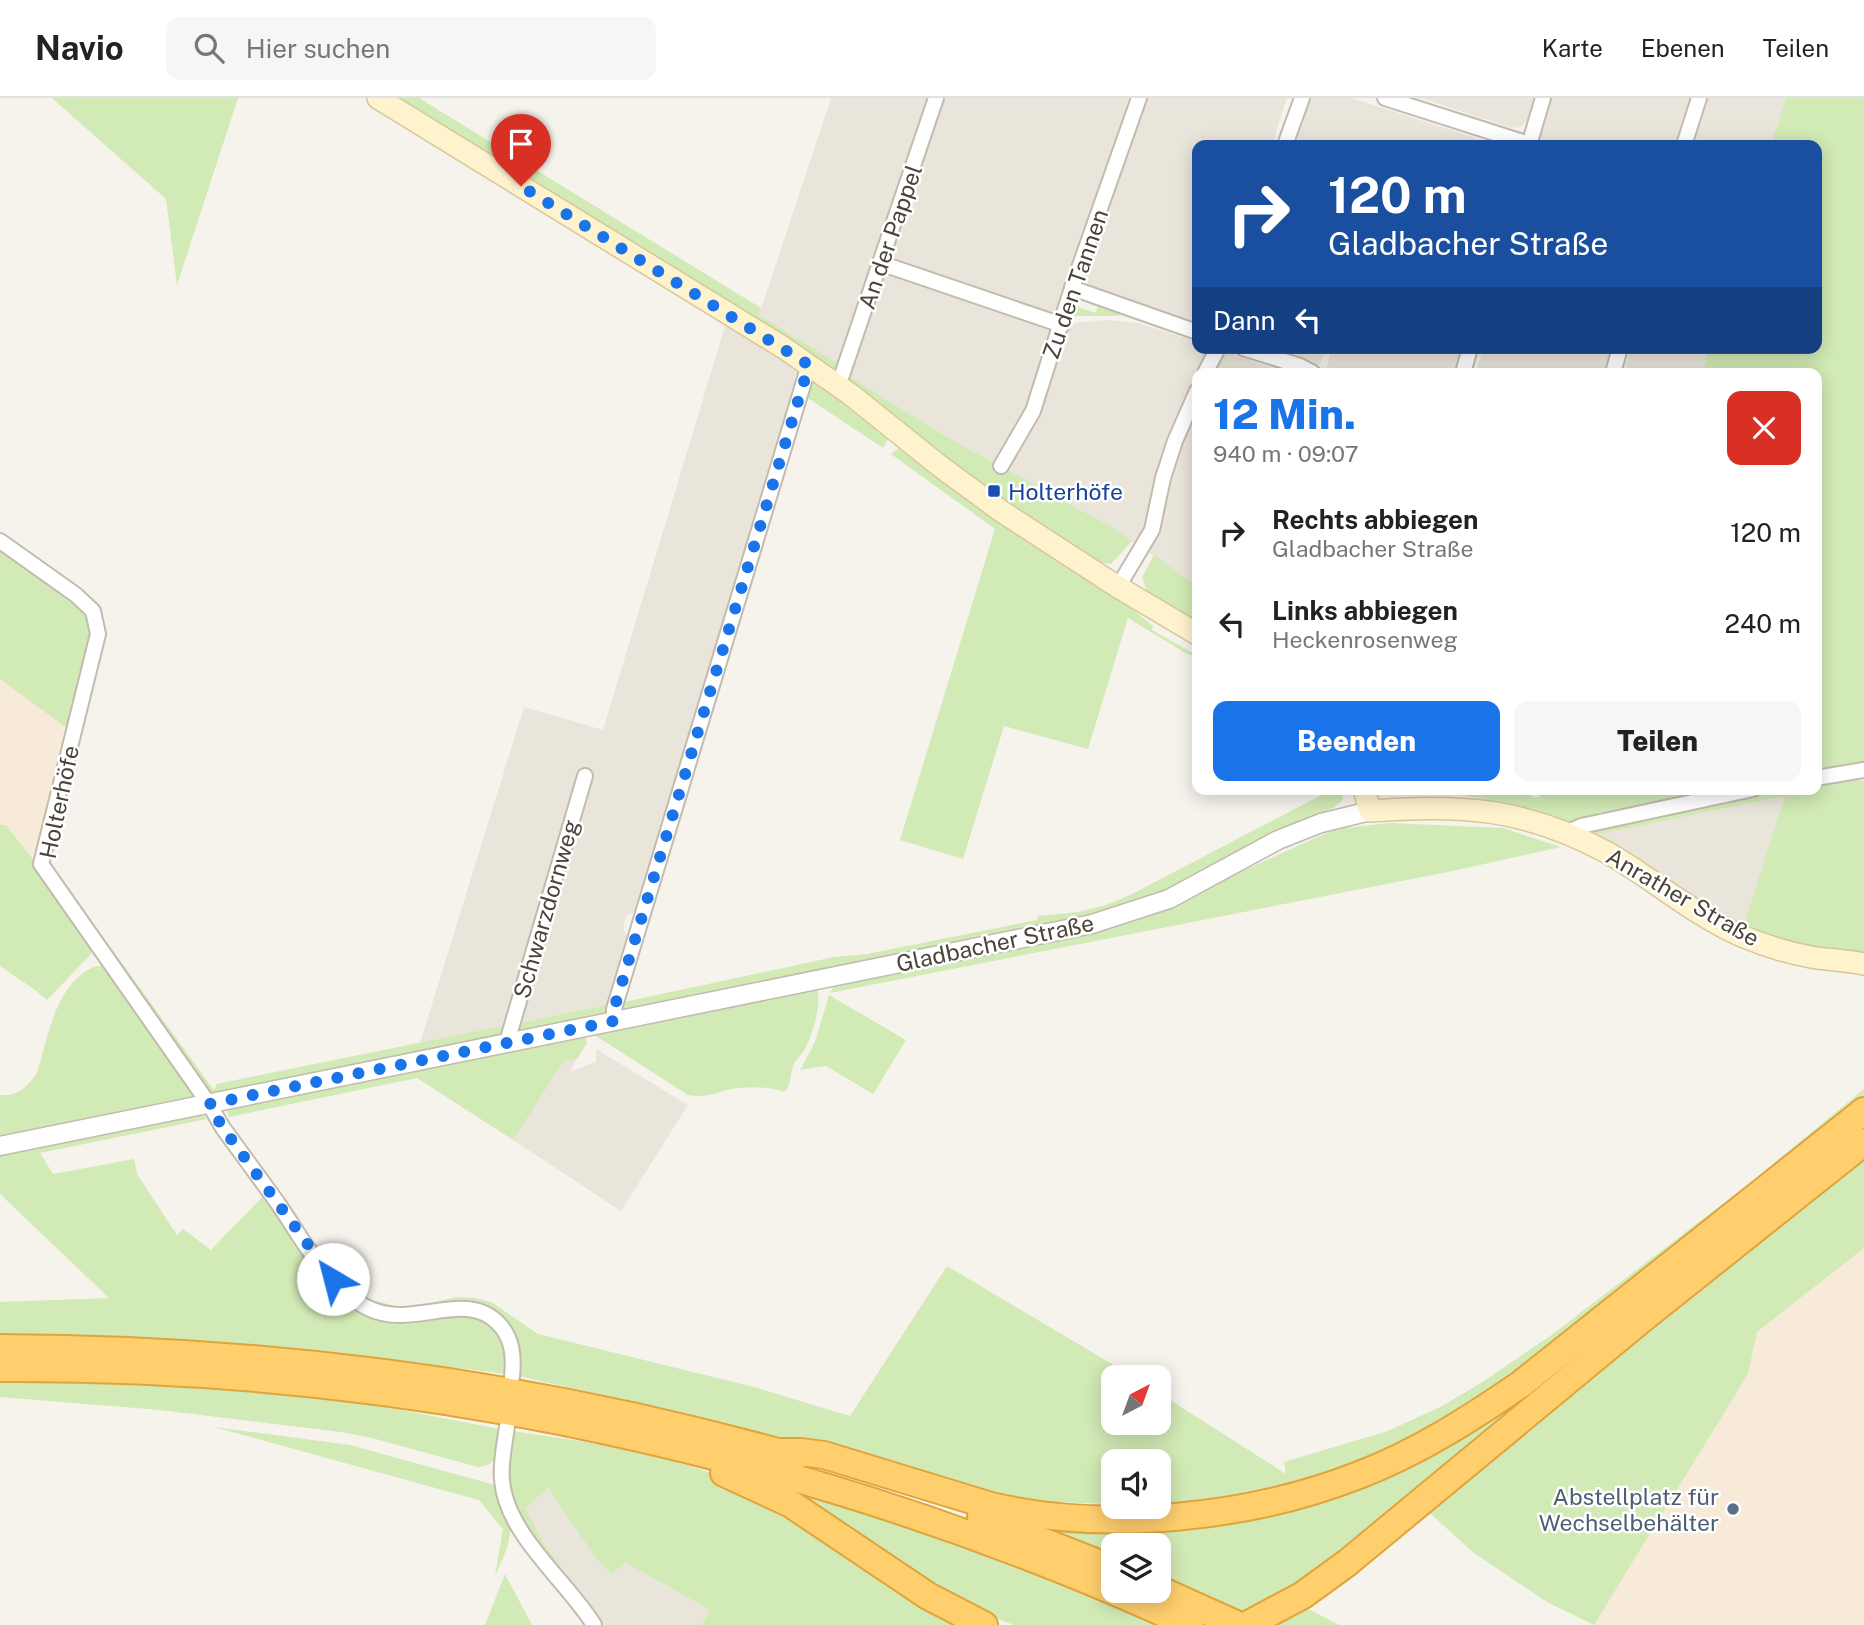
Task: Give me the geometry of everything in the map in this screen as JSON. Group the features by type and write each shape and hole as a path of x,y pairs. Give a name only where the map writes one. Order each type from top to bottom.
{"highway":[{"path":"779,1452 824,1455 991,1506 1066,1516 1127,1518 1203,1513 1258,1504 1327,1486 1365,1473 1415,1449 1470,1418 1521,1384 1864,1111"},
{"path":"1247,1625 1303,1595 1347,1563 1642,1319 1864,1142"},
{"path":"0,1348 197,1353 397,1373 598,1408 779,1452 947,1505 1101,1564"},
{"path":"0,1368 85,1368 232,1376 378,1391 691,1461 765,1490 809,1514 941,1605 984,1625"},
{"path":"514,1420 667,1444 827,1487 1101,1578"},
{"path":"1171,1601 1238,1625"},
{"path":"1171,1602 1189,1625"}],"main road":[{"path":"378,98 809,365 861,402 980,496 1118,587 1192,631"},
{"path":"1366,795 1370,811"},
{"name":"Gladbacher Straße","path":"1370,811 1424,807 1481,809 1528,820 1566,833"},
{"name":"Anrather Straße","path":"1566,833 1608,853 1741,936 1788,952 1857,964"}],"street":[{"name":"An der Pappel","path":"842,375 936,98"},
{"name":"Zu den Tannen","path":"1001,466 1033,411 1072,288 1139,98"},
{"path":"1287,140 1301,98"},
{"path":"1385,98 1514,140"},
{"path":"1530,140 1543,98"},
{"path":"1686,140 1699,98"},
{"path":"880,263 1062,325"},
{"path":"1072,288 1192,330"},
{"path":"1262,354 1304,368"},
{"path":"614,1021 614,1009 672,810 809,365"},
{"path":"1118,587 1152,530 1163,478 1192,402"},
{"name":"Holterhöfe","path":"0,541 76,595 93,611 98,634 41,864 214,1103 223,1128 324,1269 345,1292 363,1305 393,1316 414,1316 460,1308 485,1313 500,1325 510,1341 513,1357 512,1377"},
{"path":"1822,777 1864,770"},
{"name":"Schwarzdornweg","path":"507,1042 585,776"},
{"path":"1566,833 1581,826 1724,795"},
{"name":"Gladbacher Straße","path":"0,1146 1092,924 1169,898 1278,840 1321,823 1370,811"},
{"path":"514,1420 502,1480 510,1509 526,1538 594,1625"}],"shaded area":[{"path":"831,98 931,98 841,362 834,361 759,315"},
{"path":"942,98 1130,98 1025,417 997,464 940,433 846,375 880,271 890,256"},
{"path":"1141,98 1287,98 1274,140 1192,140 1192,324 1099,294 1087,283 1085,267"},
{"path":"1313,98 1352,98 1482,140 1296,140 1307,105"},
{"path":"1421,98 1535,98 1529,118 1521,127 1511,128"},
{"path":"1550,98 1693,98 1680,140 1537,140"},
{"path":"1707,98 1786,98 1773,140 1694,140"},
{"path":"1106,320 1138,323 1192,340 1192,354 1232,354 1273,368 1192,368 1192,583 1110,526 1002,467 1066,324"},
{"path":"726,323 803,370 763,496 759,498 756,509 759,511 639,911 626,915 623,929 630,940 611,1004 420,1043 524,707 603,730"},
{"path":"1288,354 1323,354 1321,362 1312,366"},
{"path":"1330,354 1461,354 1457,368 1326,368"},
{"path":"1481,354 1614,354 1610,368 1477,368"},
{"path":"1629,354 1707,354 1703,368 1625,368"},
{"path":"0,679 71,731 41,848 32,857 6,825 0,825"},
{"path":"1785,796 1744,927 1595,835"},
{"path":"596,1049 688,1105 621,1211 513,1140 564,1061 577,1059 569,1072 596,1062"},
{"path":"1864,1248 1864,1625 1594,1625 1748,1374 1757,1332"},
{"path":"548,1488 598,1561 611,1574 626,1563 710,1610 702,1625 599,1625 543,1542 524,1507"}],"green space":[{"path":"52,98 238,98 177,285 166,199"},
{"path":"394,98 419,98 761,308 759,315 834,361 841,362 842,372 940,433 1110,526 1132,541 1111,564 1094,562 1023,512"},
{"path":"1786,98 1864,98 1864,761 1822,769 1822,368 1703,368 1707,354 1822,354 1822,140 1773,140"},
{"path":"1077,298 1080,298 1078,307 1095,313 1099,305 1120,314 1071,316 1070,312"},
{"path":"818,379 890,436 883,448 803,395 808,381"},
{"path":"904,448 1028,541 1125,603 1153,626 1152,630 1192,652 1192,656 1187,654 1128,618 1088,749 1004,726 963,859 900,840 995,529 891,454"},
{"path":"0,547 83,607 93,626 71,731 0,679"},
{"path":"1154,555 1192,582 1192,624 1147,592 1142,577"},
{"path":"1859,774 1860,781 1864,780 1864,955 1819,952 1743,930 1592,836 1595,828 1650,820 1661,814 1754,795 1822,795 1822,781","holes":["1785,796 1743,927 1596,835"]},
{"path":"1322,795 1343,795 1343,800 1333,808 1253,843 1162,892 1109,911 623,1013 619,1003 834,957 867,954 1037,920 1038,916 1078,912 1106,905"},
{"path":"1461,795 1530,795 1535,798 1539,795 1688,795 1597,813 1566,827 1484,799"},
{"path":"1389,823 1503,828 1561,847 1448,872 830,993 836,982 1159,909 1335,829"},
{"path":"0,825 6,825 57,890 93,947 91,954 47,1000 0,966"},
{"path":"46,858 213,1089 216,1084 507,1025 501,1038 210,1097 45,864"},
{"path":"96,966 105,966 198,1091 195,1099 0,1140 0,1095 17,1093 26,1087 37,1073 50,1028 63,997 71,984"},
{"path":"816,986 818,1009 814,1025 805,1050 793,1066 789,1084 784,1092 748,1087 703,1096 688,1095 596,1036 599,1030"},
{"path":"829,995 906,1040 873,1094 826,1066 800,1070 815,1042"},
{"path":"611,1004 605,1016 522,1033 514,1024"},
{"path":"580,1034 586,1037 587,1043 577,1059 564,1061 513,1140 417,1078 229,1117 226,1107"},
{"path":"1864,1089 1864,1102 1457,1418 1340,1470 1207,1503 1171,1504 1171,1449 1101,1449 1101,1504 1050,1502 966,1488 699,1416 518,1376 499,1318 390,1309 364,1300 352,1291 321,1258 234,1131 330,1264 369,1299 395,1306 418,1306 456,1297 475,1298 491,1302 538,1334 754,1387 850,1416 947,1266 1114,1365 1101,1365 1101,1435 1171,1435 1171,1401 1286,1474 1284,1462 1388,1431 1442,1406 1484,1381 1550,1336 1746,1186"},
{"path":"202,1114 207,1119 40,1153 53,1174 134,1159 137,1174 177,1235 183,1229 211,1250 264,1195 358,1308 478,1317 497,1331 506,1352 506,1374 296,1348 158,1338 0,1336 0,1302 109,1298 0,1194 0,1153"},
{"path":"1864,1159 1864,1248 1757,1332 1748,1374 1594,1625 1547,1602 1474,1553 1423,1507"},
{"path":"1549,1379 1552,1383 1348,1547 1303,1580 1245,1613 1171,1579 1171,1533 1101,1533 1101,1549 1024,1518 1171,1519 1171,1515 1229,1514 1530,1392"},
{"path":"0,1381 212,1387 369,1404 500,1429 499,1443 494,1459 485,1466 478,1467 341,1432 160,1410 0,1397"},
{"path":"214,1427 350,1445 495,1485 507,1510 510,1531 506,1551 495,1576 503,1529 479,1500"},
{"path":"512,1431 599,1444 657,1457 714,1474 759,1493 793,1513 906,1598 955,1625 702,1625 710,1610 626,1563 611,1574 598,1561 548,1488 525,1508 543,1542 580,1595 536,1545 512,1502 507,1472"},
{"path":"794,1491 1022,1567 1155,1625 1014,1625 970,1608 927,1582"},
{"path":"505,1574 532,1625 485,1625"},
{"path":"1299,1604 1339,1625 1272,1625"}],"place":[{"name":"Holterhöfe","path":"994,491"},
{"name":"Abstellplatz für Wechselbehälter","path":"1733,1509"}],"route":[{"path":"333,1279 223,1128 209,1104 614,1021 614,1009 672,810 809,365 521,186"}]}
